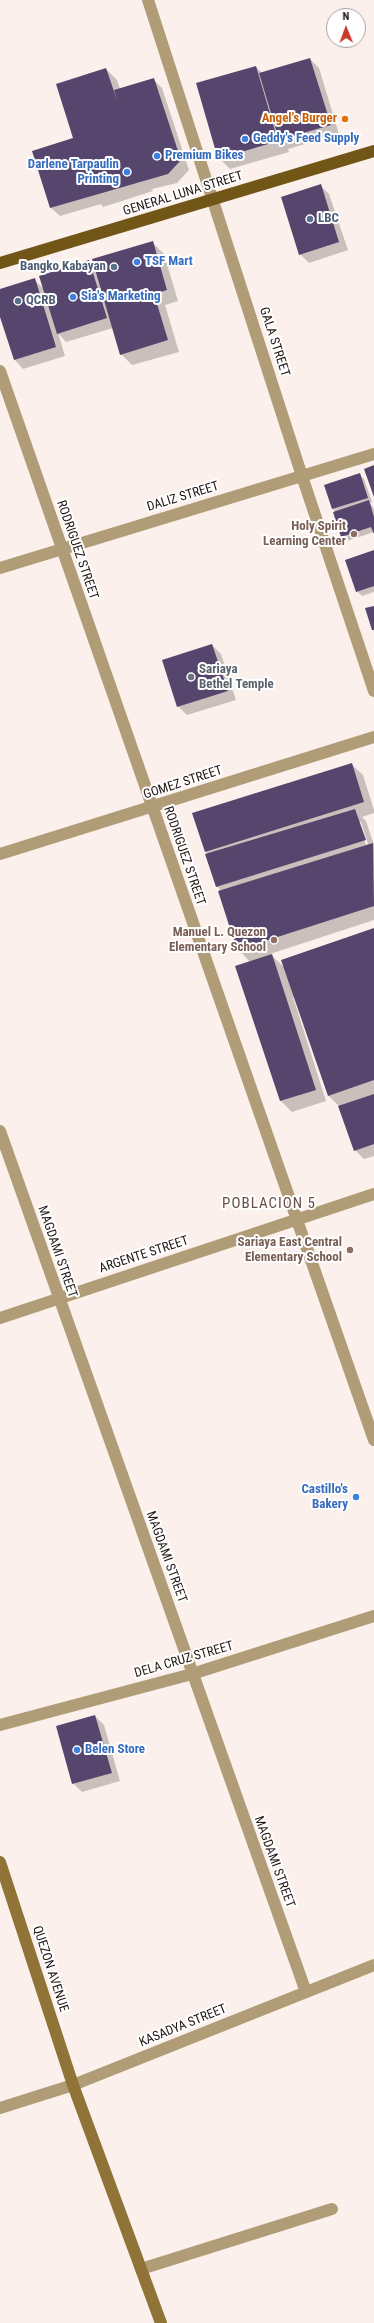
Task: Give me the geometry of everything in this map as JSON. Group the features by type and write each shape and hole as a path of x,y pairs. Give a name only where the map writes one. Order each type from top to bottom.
{"main road":[{"name":"GENERAL LUNA STREET","path":"0,263 374,150"}],"street":[{"name":"GALA STREET","path":"148,0 214,199 302,476 374,691"},
{"name":"RODRIGUEZ STREET","path":"0,371 61,549 374,1440"},
{"name":"DALIZ STREET","path":"0,568 374,454"},
{"name":"GOMEZ STREET","path":"0,854 152,808 374,737"},
{"name":"MAGDAMI STREET","path":"0,1131 306,1992"},
{"name":"ARGENTE STREET","path":"0,1318 374,1194"},
{"name":"DELA CRUZ STREET","path":"0,1725 192,1674 374,1616"},
{"name":"QUEZON AVENUE","path":"0,1862 73,2085 161,2323"},
{"name":"KASADYA STREET","path":"0,2108 73,2085 374,1964"},
{"path":"141,2269 332,2209"}],"building":[{"path":"310,58 331,125 279,140 259,73"},
{"path":"256,66 278,141 218,159 196,83"},
{"path":"106,68 118,103 114,90 154,78 181,160 168,174 50,208 32,151 73,138 56,84"},
{"name":"LBC","path":"321,184 339,242 299,255 281,197"},
{"path":"153,241 167,290 154,294 168,340 120,355 92,259"},
{"name":"Sia's Marketing","path":"89,260 107,318 57,334 39,276"},
{"path":"35,278 56,347 14,360 0,317 0,289"},
{"path":"374,465 374,497 364,469"},
{"path":"360,473 368,498 332,509 324,485"},
{"path":"369,500 374,517 374,534 371,527 341,537 333,512"},
{"path":"374,550 374,586 356,592 345,560"},
{"path":"374,606 374,630 372,630 365,608"},
{"path":"212,644 228,691 177,707 162,660"},
{"path":"352,763 364,802 205,852 192,813"},
{"path":"355,809 366,840 216,887 205,854"},
{"path":"373,843 374,906 237,950 218,891"},
{"path":"374,928 374,1080 328,1096 281,960"},
{"path":"272,954 316,1090 280,1101 235,966"},
{"path":"374,1094 374,1144 354,1151 338,1106"},
{"path":"95,1715 112,1773 72,1784 56,1726"}],"place":[{"name":"Angel's Burger","path":"345,119"},
{"name":"Geddy's Feed Supply","path":"245,139"},
{"name":"Premium Bikes","path":"157,156"},
{"name":"Darlene Tarpaulin Printing","path":"127,172"},
{"name":"LBC","path":"310,219"},
{"name":"TSF Mart","path":"137,262"},
{"name":"Bangko Kabayan","path":"114,267"},
{"name":"Sia's Marketing","path":"73,297"},
{"name":"QCRB","path":"18,301"},
{"name":"Holy Spirit Learning Center","path":"354,534"},
{"name":"Sariaya Bethel Temple","path":"191,677"},
{"name":"Manuel L. Quezon Elementary School","path":"274,940"},
{"name":"Sariaya East Central Elementary School","path":"350,1250"},
{"name":"Castillo's Bakery","path":"356,1497"},
{"name":"Belen Store","path":"77,1750"}],"district":[{"name":"POBLACION 5","path":"269,1204"}]}
